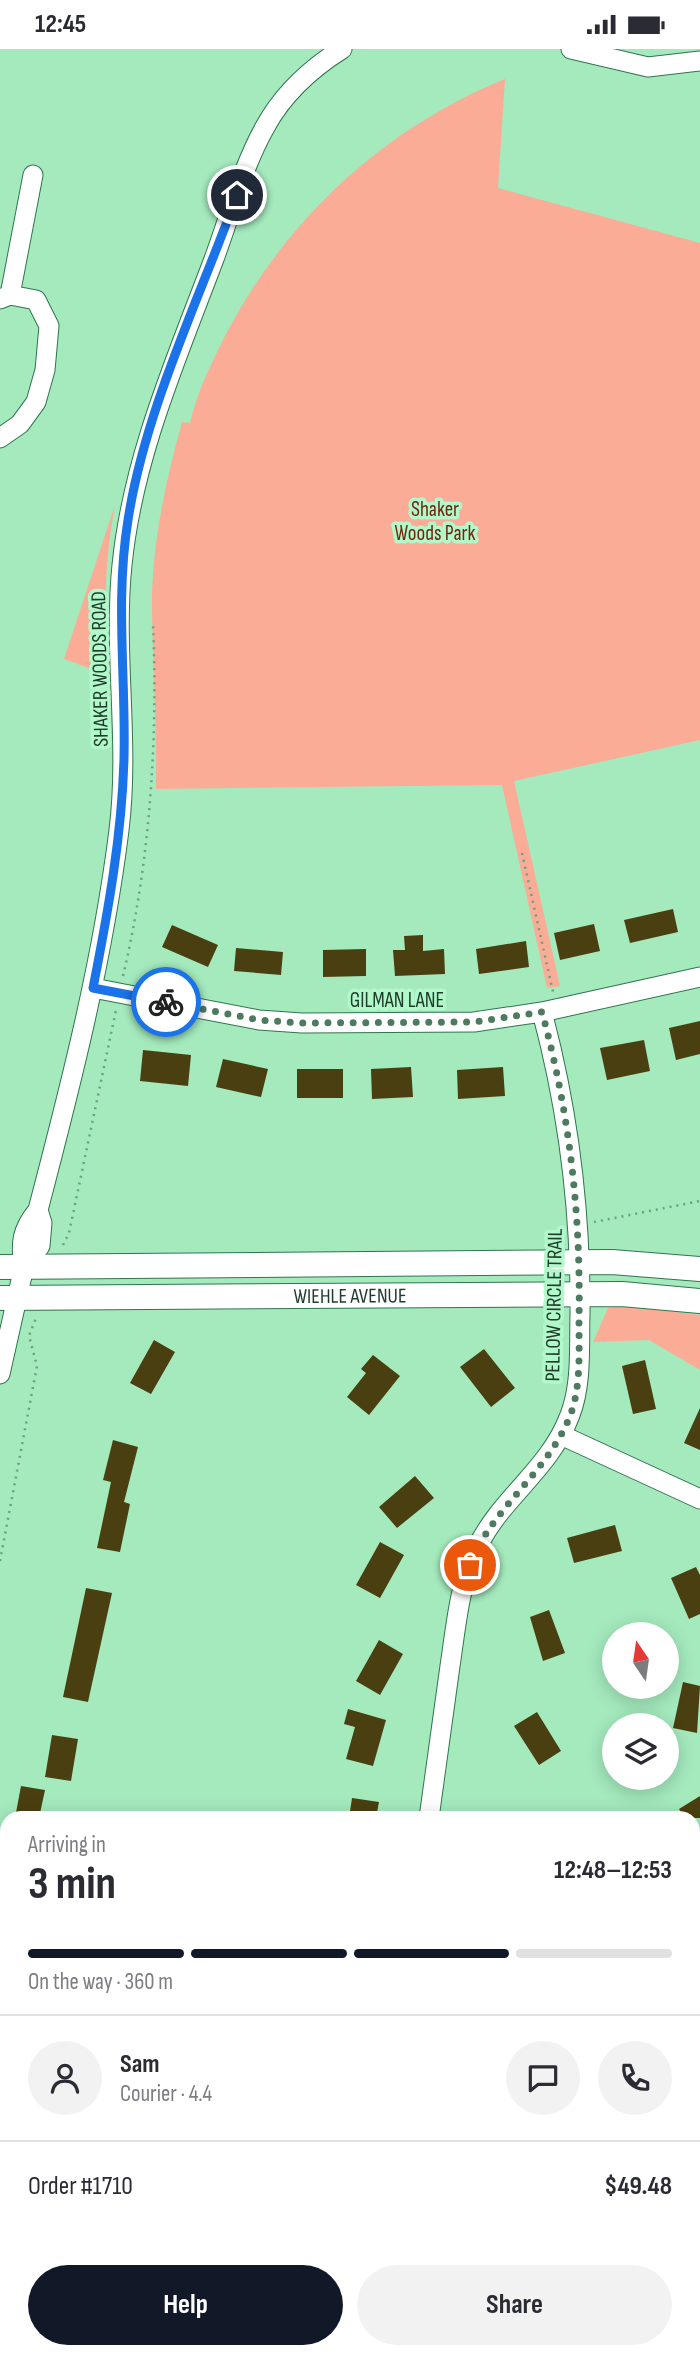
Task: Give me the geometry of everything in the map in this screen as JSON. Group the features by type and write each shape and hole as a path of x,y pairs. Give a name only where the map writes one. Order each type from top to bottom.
{"main road":[{"name":"WIEHLE AVENUE","path":"12,1267 580,1262 648,1263 700,1269"},
{"name":"WIEHLE AVENUE","path":"7,1298 580,1294 645,1295 700,1301"}],"street":[{"name":"SHAKER WOODS ROAD","path":"0,1374 12,1267 21,1246 25,1225 38,1210 93,988 119,827 124,756 119,618 122,568 139,468 163,390 265,126 301,79 342,49"},
{"path":"570,49 648,67 700,61"},
{"path":"0,438 20,424 36,402 45,369 49,326 36,300 5,297 33,175"},
{"name":"GILMAN LANE","path":"93,988 259,1020 302,1023 474,1022 549,1011 700,977"},
{"name":"PELLOW CIRCLE TRAIL","path":"430,1811 457,1624 470,1565 491,1524 534,1476 561,1435 576,1391 580,1262 572,1148 549,1011"},
{"path":"561,1435 700,1499"}],"path":[{"path":"63,1245 72,1221 138,894 152,783 153,625"},
{"path":"522,853 549,1011"},
{"path":"593,1222 700,1201"},
{"path":"0,1561 37,1366 29,1336 36,1318"}],"green space":[{"name":"Shaker Woods Park","path":"505,79 498,188 700,243 700,740 514,781 560,986 547,988 502,785 156,789 152,588 165,492 182,422 190,423 206,376 243,304 302,223 337,187 415,126 459,100"},
{"path":"115,505 106,591 111,676 64,659"},
{"path":"626,1306 700,1315 700,1370 649,1340 593,1342 608,1308"}],"building":[{"path":"673,909 678,932 630,943 624,920"},
{"path":"594,924 600,951 560,960 554,933"},
{"path":"172,925 218,945 208,967 162,947"},
{"path":"423,935 423,951 444,949 445,974 395,976 393,950 405,950 404,936"},
{"path":"526,941 529,967 479,974 476,949"},
{"path":"236,948 283,952 281,975 234,971"},
{"path":"366,949 366,976 323,977 323,950"},
{"path":"700,1021 700,1054 676,1060 669,1028"},
{"path":"644,1040 650,1071 607,1080 600,1048"},
{"path":"143,1050 191,1055 188,1086 140,1081"},
{"path":"223,1059 268,1069 261,1097 216,1087"},
{"path":"411,1067 413,1097 372,1099 371,1069"},
{"path":"503,1067 505,1096 458,1099 457,1070"},
{"path":"297,1069 343,1069 343,1098 297,1098"},
{"path":"154,1340 175,1352 151,1394 130,1383"},
{"path":"484,1349 515,1388 491,1407 460,1367"},
{"path":"373,1355 400,1376 369,1415 347,1397 366,1373 361,1369"},
{"path":"645,1360 656,1409 633,1414 622,1366"},
{"path":"700,1408 700,1450 684,1443"},
{"path":"113,1440 138,1447 124,1502 130,1504 120,1552 97,1548 111,1482 103,1480"},
{"path":"415,1476 434,1498 397,1528 379,1507"},
{"path":"615,1525 622,1551 574,1563 567,1538"},
{"path":"380,1542 404,1555 380,1598 356,1585"},
{"path":"696,1567 700,1575 700,1614 689,1619 671,1578"},
{"path":"86,1588 112,1593 88,1702 63,1697"},
{"path":"549,1610 565,1653 543,1661 530,1617"},
{"path":"379,1640 403,1654 380,1695 356,1681"},
{"path":"683,1682 700,1686 697,1733 679,1729 679,1713 676,1713"},
{"path":"348,1709 386,1720 373,1766 346,1759 355,1727 344,1724"},
{"path":"537,1712 561,1751 539,1765 514,1726"},
{"path":"52,1735 78,1739 71,1781 45,1777"},
{"path":"21,1786 45,1790 40,1811 16,1811"},
{"path":"700,1796 700,1811 679,1809"},
{"path":"352,1798 379,1802 377,1811 350,1811"}],"way so far":[{"path":"166,1002 259,1020 302,1023 474,1022 510,1019 542,1012 558,1071 572,1148 577,1198 580,1262 576,1391 571,1414 551,1454 491,1524 470,1565"}],"route":[{"path":"166,1002 93,988 106,921 119,827 124,756 119,618 122,568 128,518 148,434 237,195"}]}
